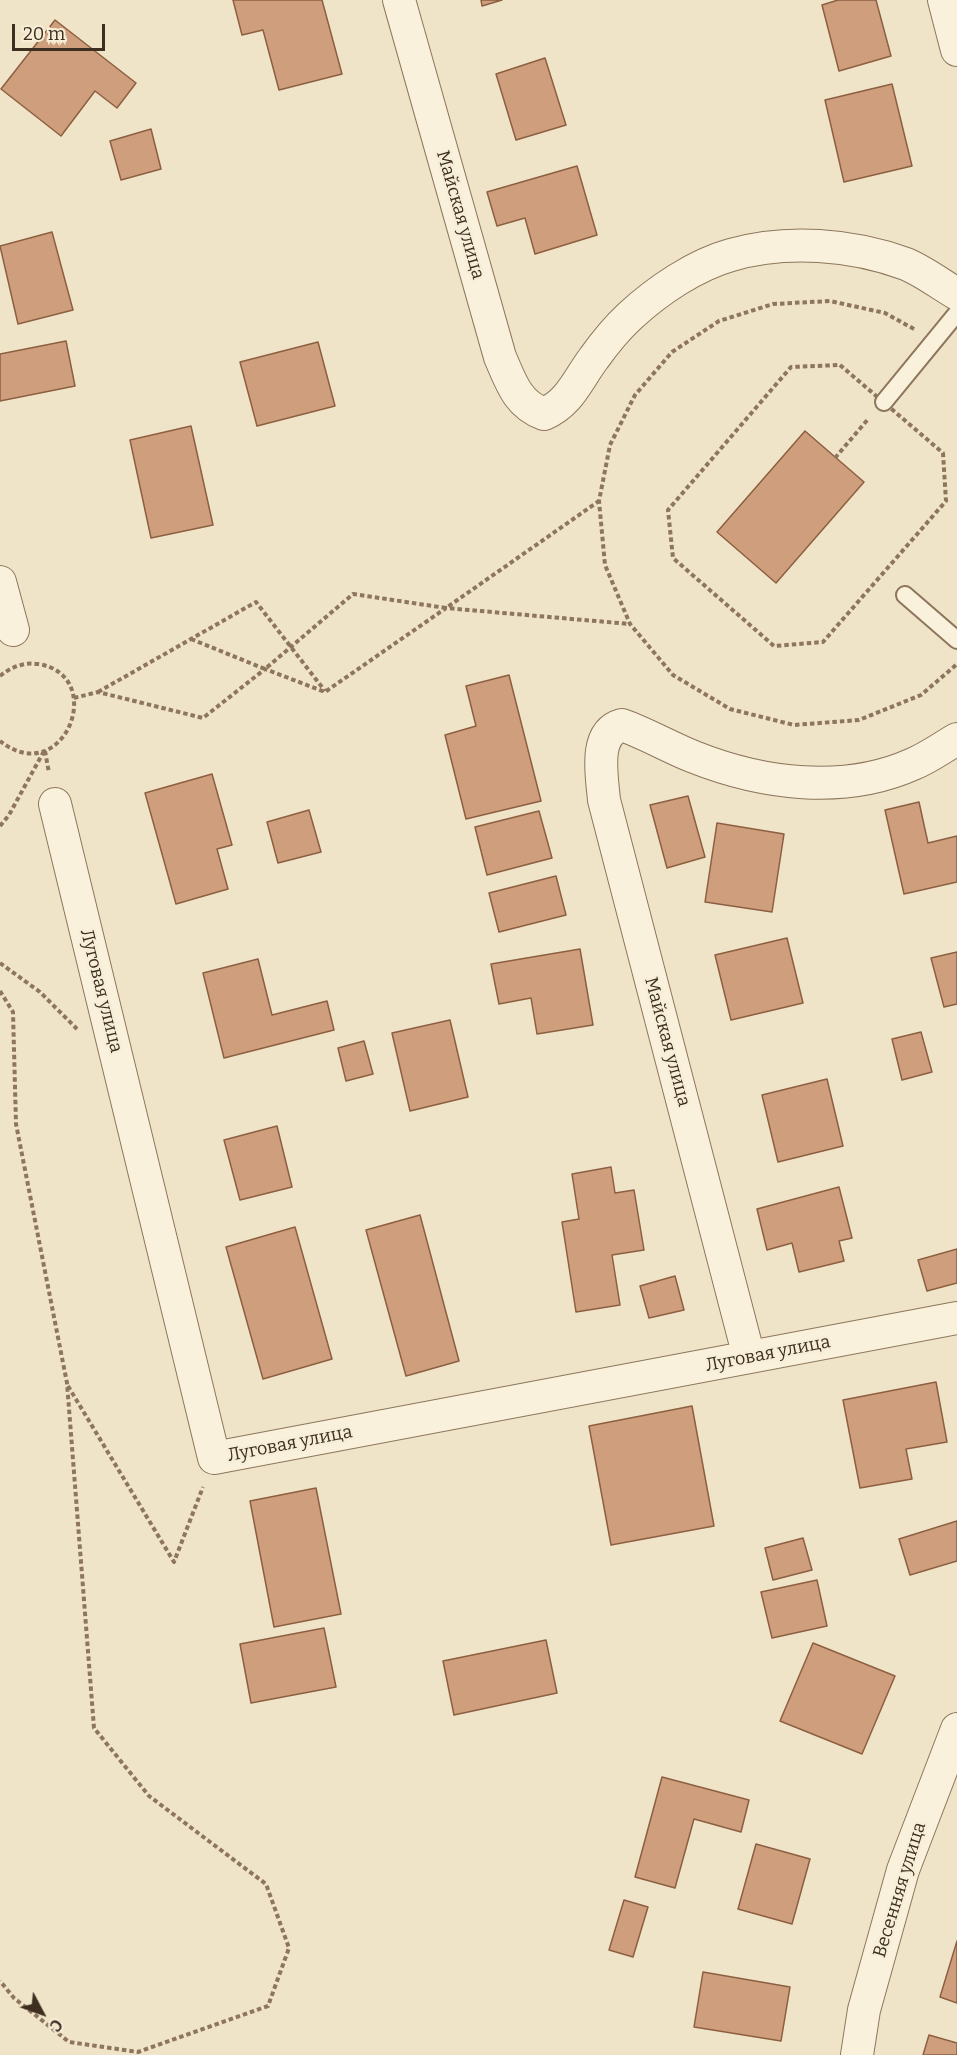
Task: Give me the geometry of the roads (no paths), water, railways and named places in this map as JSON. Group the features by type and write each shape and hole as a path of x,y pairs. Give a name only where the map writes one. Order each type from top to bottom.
{"street":[{"name":"Майская улица","path":"399,0 500,357 517,396 531,409 544,414 557,408 572,392 594,357 630,316 678,279 730,255 794,246 856,250 907,265 957,294"},
{"path":"944,0 957,50"},
{"path":"0,582 13,630"},
{"name":"Майская улица","path":"749,1357 604,800 601,759 605,738 614,728 622,725 694,757 755,777 806,784 862,779 913,765 957,739"},
{"name":"Луговая улица","path":"55,804 214,1458 957,1318"},
{"name":"Весенняя улица","path":"857,2055 864,2010 903,1870 957,1729"}],"lane":[{"path":"884,402 957,313"},
{"path":"905,595 957,640"}]}
